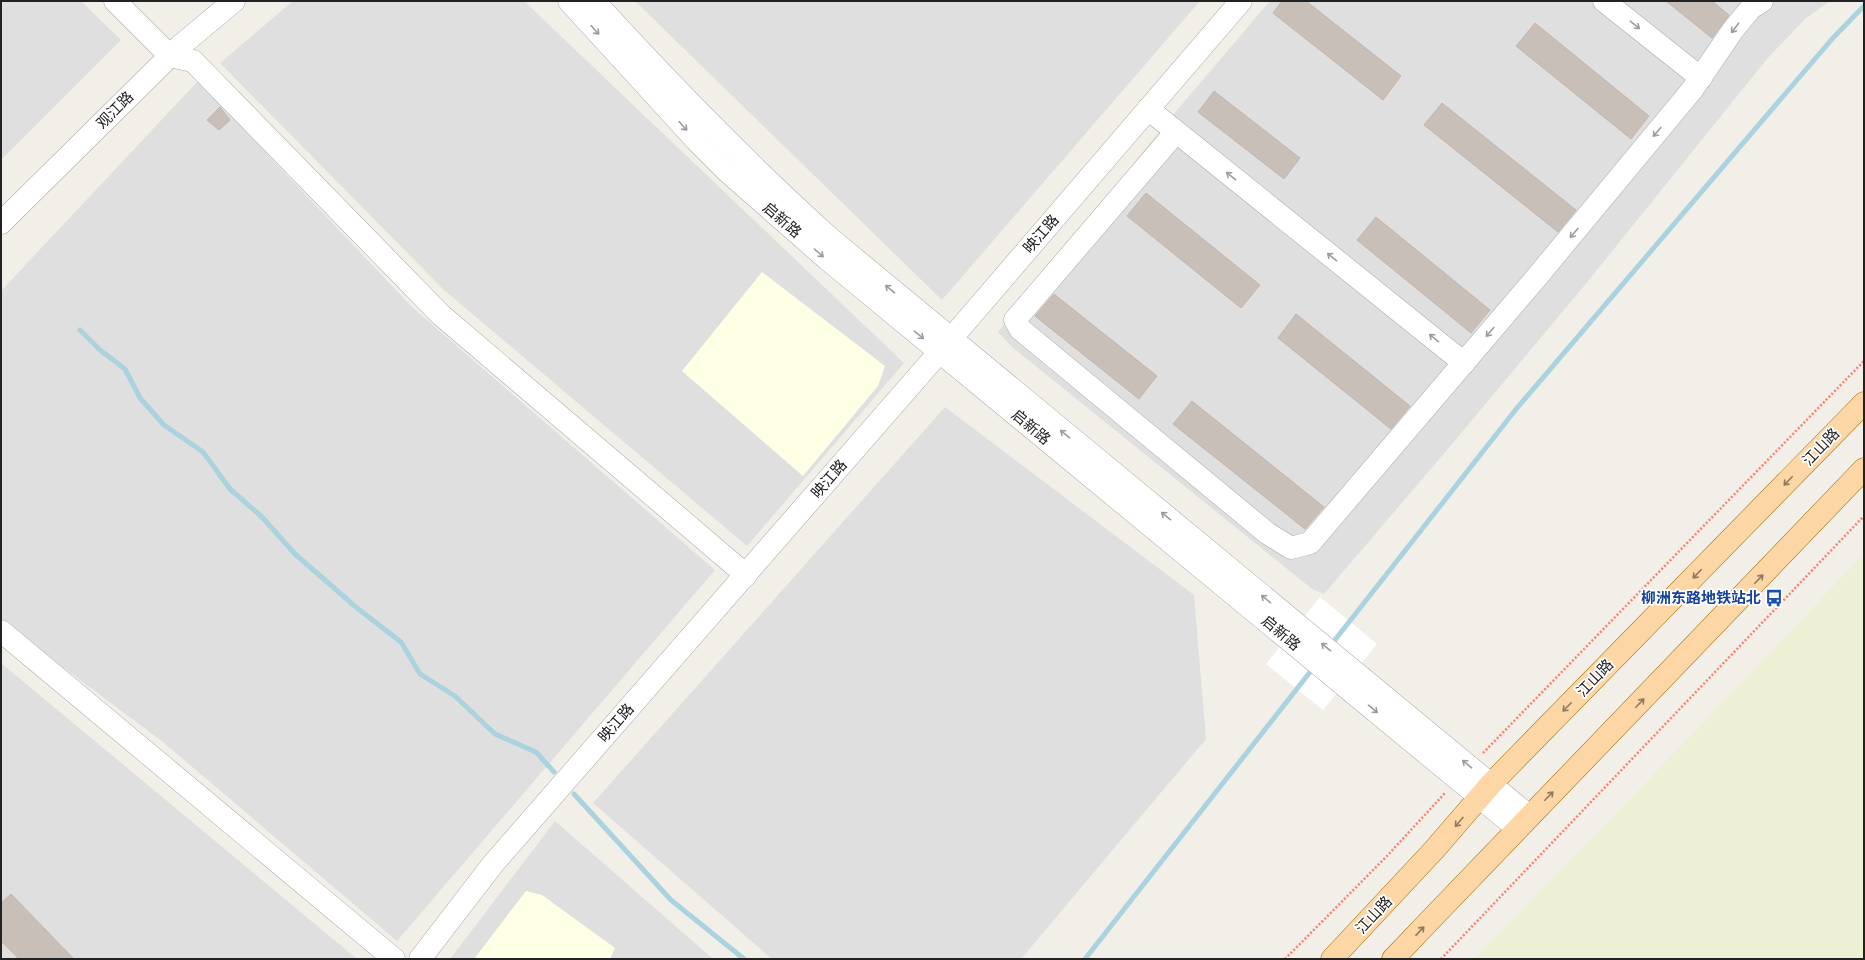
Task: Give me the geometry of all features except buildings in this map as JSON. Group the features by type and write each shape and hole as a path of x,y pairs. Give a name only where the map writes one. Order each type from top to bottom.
{"main road":[{"name":"江山路","path":"1332,959 1434,850 1485,791 1864,403"},
{"path":"1393,959 1523,822 1864,470"}],"street":[{"path":"115,1 170,56 193,61 441,315 746,575"},
{"name":"观江路","path":"1,223 170,56 234,1"},
{"name":"启新路","path":"569,1 697,141 728,172 827,259 945,346 1523,822"},
{"name":"启新路","path":"594,1 676,91 777,191 832,240 945,346"},
{"name":"映江路","path":"420,959 493,864 945,346 1241,1"},
{"path":"1604,1 1701,78"},
{"path":"1176,132 1015,320 1020,329 1267,532 1291,548 1310,543 1546,266 1701,78 1733,30 1752,8 1762,1"},
{"path":"1148,109 1464,363"},
{"path":"1,631 394,959"}],"path":[{"path":"1286,959 1387,856 1464,773 1864,361"},
{"path":"1440,959 1864,516"}],"shaded area":[{"path":"1,1 81,1 121,40 1,160"},
{"path":"293,1 524,1 904,363 747,546 444,290 220,63"},
{"path":"635,1 1200,1 942,300"},
{"path":"1270,1 1830,1 1805,19 1767,59 1584,286 1324,594 1312,589 1012,347 998,332 1166,123"},
{"path":"198,81 412,307 715,570 397,941 163,742 1,621 1,291"},
{"path":"762,272 885,366 878,386 803,476 682,371"},
{"path":"945,407 1194,595 1206,739 1021,959 772,959 593,803"},
{"path":"1864,554 1864,959 1474,959 1650,778"},
{"path":"1,663 357,959 1,959"},
{"path":"555,821 713,959 450,959"},
{"path":"526,891 542,895 615,948 610,959 474,959"}],"pier":[{"path":"1320,597 1377,644 1323,710 1266,664"}],"waterway":[{"path":"1331,645 1517,408 1832,39 1864,6"},
{"path":"80,330 100,350 125,369 140,398 164,425 203,452 230,489 262,517 295,554 357,608 401,642 420,674 455,696 495,734 536,752 554,772"},
{"path":"1085,959 1314,667"},
{"path":"574,794 671,900 744,959"}],"place":[{"name":"柳洲东路地铁站北","path":"1774,598"}]}
